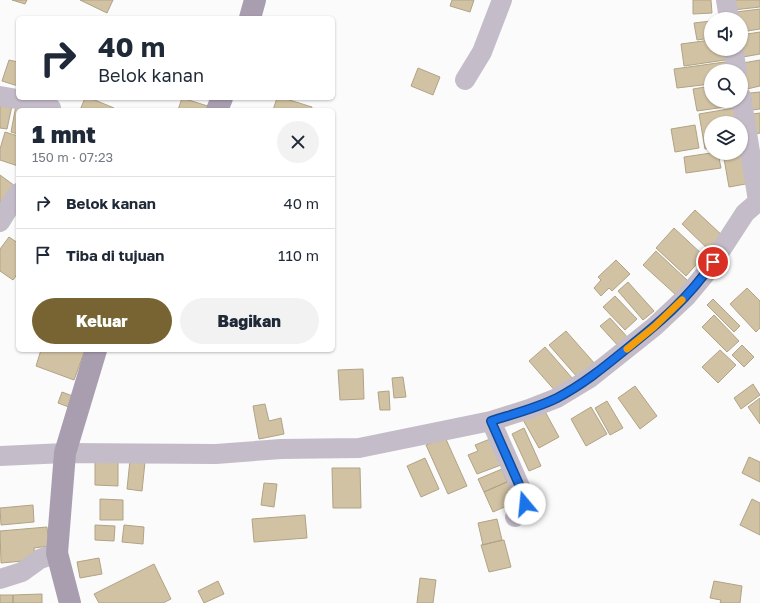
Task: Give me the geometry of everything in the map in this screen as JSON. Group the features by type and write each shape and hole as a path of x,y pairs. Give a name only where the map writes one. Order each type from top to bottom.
{"street":[{"path":"251,16 255,0"},
{"path":"465,80 482,52 502,0"},
{"path":"726,0 728,12"},
{"path":"0,96 16,99"},
{"path":"23,100 46,104 51,108"},
{"path":"0,456 65,454 216,454 282,449 359,448 491,421 557,398 590,378 654,327 686,297 706,273 745,213 759,200 743,108"},
{"path":"0,222 16,196"},
{"path":"70,603 57,554 65,454 95,352"},
{"path":"491,421 525,498 525,504 515,517"},
{"path":"0,579 22,572 40,559 57,554"}],"building":[{"path":"12,0 27,0 25,4"},
{"path":"80,0 113,0 107,13"},
{"path":"452,0 474,0 470,12 450,6"},
{"path":"693,0 711,0 712,12 693,14"},
{"path":"732,0 760,0 760,7 733,10"},
{"path":"760,9 760,29 748,31 748,12 736,12"},
{"path":"704,22 704,39 697,40 694,23"},
{"path":"760,32 760,54 743,57 748,56 748,34"},
{"path":"704,41 704,56 731,56 732,59 684,66 681,44"},
{"path":"9,60 16,62 16,85 2,81"},
{"path":"760,60 760,86 748,89 748,64 743,63"},
{"path":"732,61 732,64 710,64"},
{"path":"704,65 704,85 677,88 674,69"},
{"path":"418,68 440,77 433,95 411,86"},
{"path":"704,87 704,108 718,108 697,111 693,89"},
{"path":"760,92 760,109 752,110 750,93"},
{"path":"0,98 13,101 7,129 0,128"},
{"path":"17,100 37,108 16,108 16,133 11,132"},
{"path":"84,100 95,100 114,108 81,108"},
{"path":"181,100 188,100 211,107 211,108 179,108"},
{"path":"276,100 289,100 312,107 312,108 274,108"},
{"path":"740,108 741,116 704,116 704,143 699,114"},
{"path":"760,113 760,133 755,134 753,114"},
{"path":"695,125 699,148 675,152 671,129"},
{"path":"5,132 16,135 16,165 0,160 0,149"},
{"path":"704,154 704,160 719,160 721,168 686,173 684,157"},
{"path":"724,160 743,160 751,183 729,187"},
{"path":"0,175 15,186 0,207"},
{"path":"695,210 725,238 712,253 682,224"},
{"path":"674,228 704,256 686,276 656,248"},
{"path":"9,237 16,242 16,276 13,280 0,271 0,249"},
{"path":"656,251 688,281 676,295 643,265"},
{"path":"616,260 630,274 612,291 609,288 601,296 594,288 601,280 598,277"},
{"path":"628,282 654,311 643,320 618,291"},
{"path":"747,288 760,301 760,328 756,332 730,304"},
{"path":"615,296 637,319 625,330 603,307"},
{"path":"713,299 740,326 734,332 707,305"},
{"path":"714,315 739,341 727,352 702,327"},
{"path":"610,318 630,340 621,349 600,326"},
{"path":"566,331 595,364 578,378 549,345"},
{"path":"742,345 754,357 744,367 732,355"},
{"path":"545,347 573,379 557,393 529,361"},
{"path":"720,350 736,365 718,383 702,367"},
{"path":"40,352 84,352 74,380 36,366"},
{"path":"363,369 364,399 340,400 338,370"},
{"path":"403,377 406,397 394,398 392,378"},
{"path":"753,384 760,395 741,409 734,398"},
{"path":"635,386 657,416 640,429 618,398"},
{"path":"389,391 390,410 380,410 378,392"},
{"path":"62,392 78,398 74,409 58,403"},
{"path":"760,398 760,424 748,407"},
{"path":"607,401 623,428 610,435 595,408"},
{"path":"265,404 269,421 281,418 284,434 259,439 253,406"},
{"path":"542,406 559,437 539,448 522,418"},
{"path":"591,407 607,434 586,446 571,419"},
{"path":"524,428 541,466 529,471 512,434"},
{"path":"445,437 467,486 448,494 426,445"},
{"path":"490,439 501,465 477,474 468,455 478,451 475,445"},
{"path":"749,457 760,462 760,482 742,473"},
{"path":"425,458 439,489 421,497 407,466"},
{"path":"130,460 145,462 142,491 127,489"},
{"path":"95,461 118,462 118,486 95,485"},
{"path":"332,468 360,468 361,508 333,508"},
{"path":"502,469 507,482 484,492 478,479"},
{"path":"511,480 520,500 493,512 484,492"},
{"path":"264,483 277,484 274,507 261,505"},
{"path":"100,499 123,500 123,520 100,520"},
{"path":"752,499 760,503 760,535 740,525"},
{"path":"33,505 34,522 1,525 0,508"},
{"path":"305,515 307,538 254,542 252,519"},
{"path":"497,519 502,540 483,545 478,523"},
{"path":"95,525 115,526 114,541 95,540"},
{"path":"124,525 144,527 143,544 122,542"},
{"path":"47,527 49,546 34,548 35,560 1,563 0,531"},
{"path":"504,540 511,567 489,572 481,545"},
{"path":"99,558 102,574 80,578 77,562"},
{"path":"154,564 171,599 163,603 99,603 94,594"},
{"path":"420,578 436,580 433,603 417,603"},
{"path":"218,581 224,594 204,603 198,591"},
{"path":"714,581 742,586 740,603 720,603 721,600 710,598"},
{"path":"42,594 42,603 13,603 13,595"},
{"path":"0,595 13,595 13,603 0,603"}],"slow traffic":[{"path":"627,349 654,327 682,300"}],"route":[{"path":"525,504 525,498 491,421 557,398 590,378 654,327 686,297 713,262"}]}
